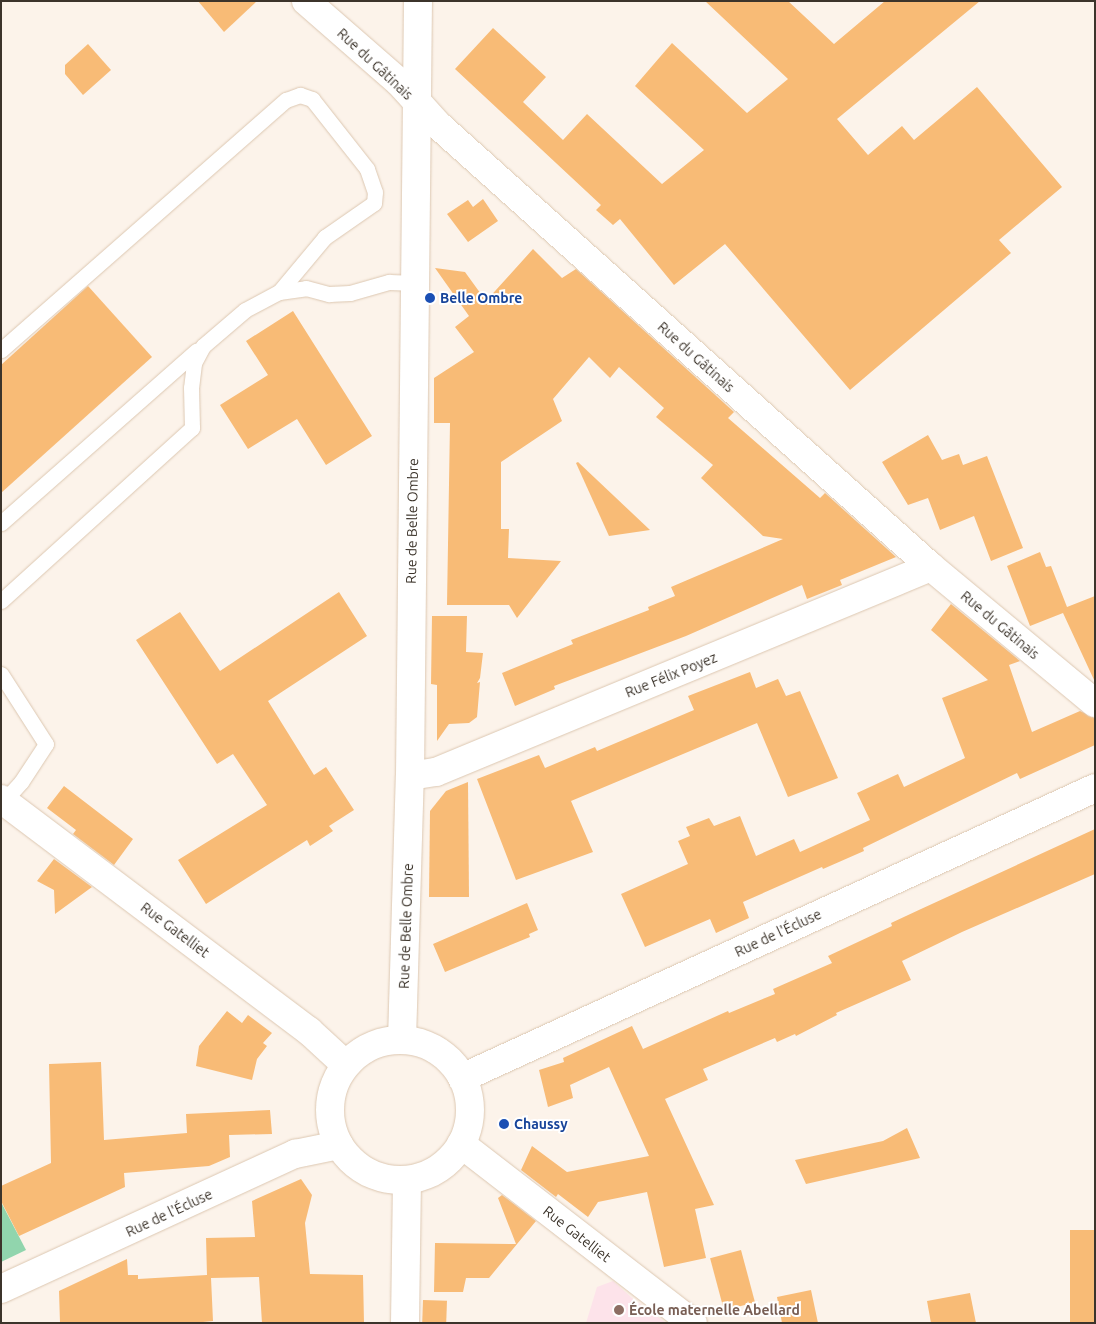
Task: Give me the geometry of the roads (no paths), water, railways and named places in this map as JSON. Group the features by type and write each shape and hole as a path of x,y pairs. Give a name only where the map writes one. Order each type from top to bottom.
{"street":[{"name":"Rue du Gâtinais","path":"306,1 399,82 438,125 930,567 1095,704"},
{"name":"Rue de Belle Ombre","path":"402,1040 410,776 418,1"},
{"name":"Rue Félix Poyez","path":"410,776 436,772 930,567"},
{"name":"Rue de l'Écluse","path":"462,1078 1095,788"},
{"name":"Rue Gatelliet","path":"3,800 310,1031 346,1065"},
{"path":"402,1040 420,1043 437,1050 451,1062 462,1078 469,1100 469,1123 461,1144 447,1162 429,1174 407,1180 387,1179 368,1172 351,1161 339,1145 332,1125 330,1103 335,1083 346,1065 368,1048 381,1042 402,1040"},
{"name":"Rue Gatelliet","path":"461,1144 693,1323"},
{"name":"Rue de l'Écluse","path":"1,1289 296,1154 339,1145"},
{"path":"405,1323 407,1180"}],"lane":[{"path":"1,350 286,100 300,95 312,99 367,168 375,192 374,203 325,237 280,292"},
{"path":"1,523 245,310 280,292 306,288 329,294 350,293 389,282 416,283"},
{"path":"1,601 192,428 191,388 194,363 203,346"},
{"path":"1,674 46,744 21,782 3,800"}],"place":[{"name":"Belle Ombre","path":"430,298"},
{"name":"Chaussy","path":"504,1124"},
{"name":"École maternelle Abellard","path":"619,1310"}]}
